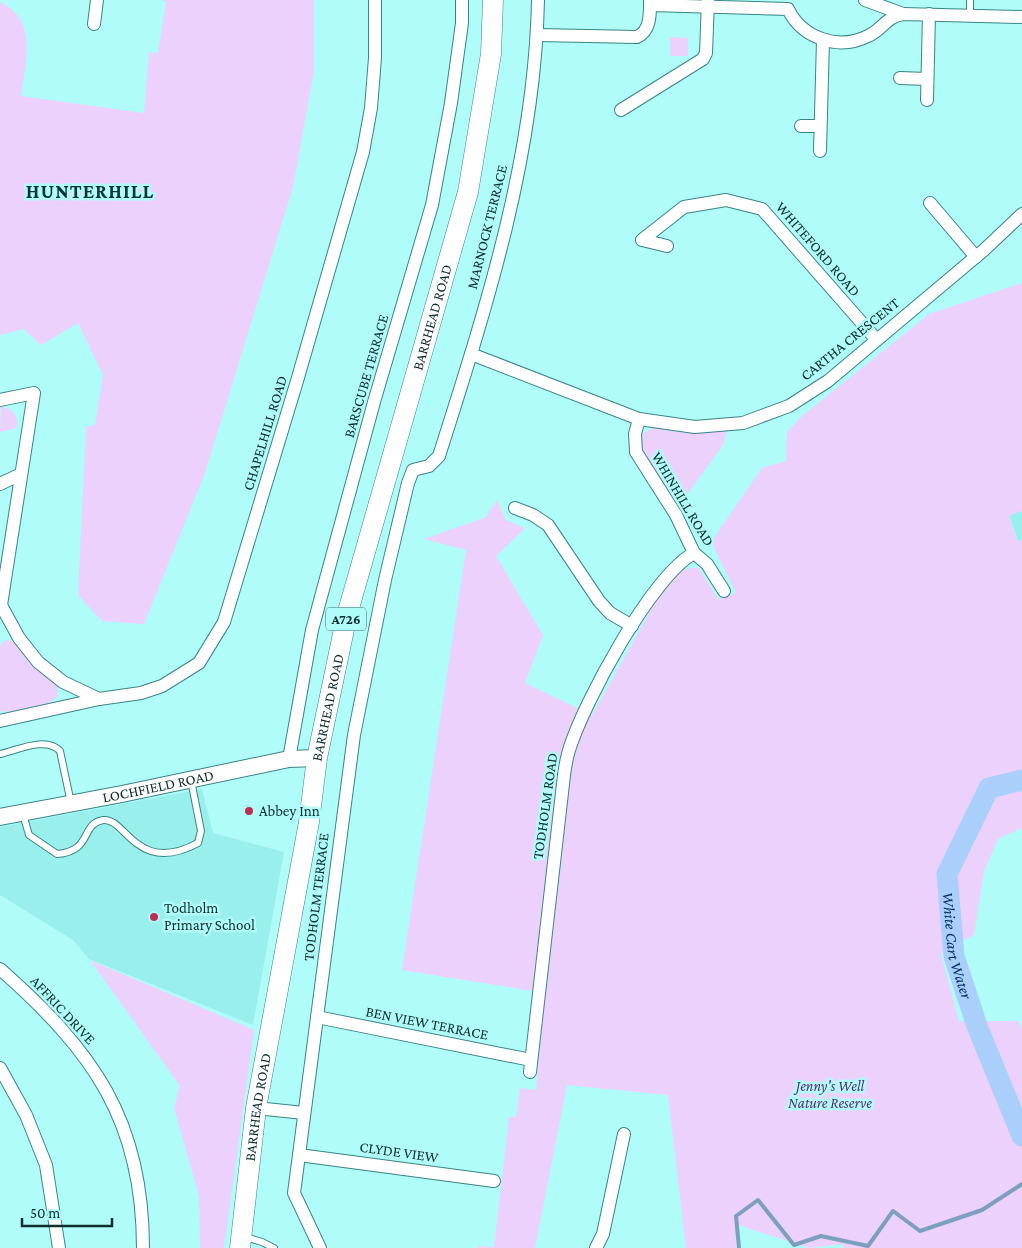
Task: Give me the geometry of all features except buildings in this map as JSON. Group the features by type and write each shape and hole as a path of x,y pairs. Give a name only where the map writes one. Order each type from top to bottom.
{"main road":[{"name":"BARRHEAD ROAD","path":"240,1242 256,1108 309,822 318,758 347,616 468,192 491,54 492,0"}],"street":[{"path":"94,24 97,0"},
{"name":"CHAPELHILL ROAD","path":"0,721 99,699 141,693 162,686 199,662 224,622 297,381 363,152 371,108 375,58 375,0"},
{"name":"BARSCUBE TERRACE","path":"289,759 312,630 374,402 432,205 451,103 462,23 462,0"},
{"name":"MARNOCK TERRACE","path":"439,456 471,354 515,191 529,112 537,35 538,0"},
{"path":"864,0 903,14"},
{"path":"537,35 637,37 644,34 647,28 650,2 791,5 803,30 823,40 846,42 868,36 891,17 903,14 1022,17"},
{"path":"621,110 703,59 706,53 708,3"},
{"path":"927,100 929,14"},
{"path":"820,151 823,40"},
{"path":"900,78 927,79"},
{"path":"801,126 820,126"},
{"name":"WHITEFORD ROAD","path":"668,246 642,240 684,207 726,200 762,209 876,339"},
{"path":"930,203 976,258"},
{"name":"CARTHA CRESCENT","path":"471,354 639,418 672,425 695,427 720,426 758,419 789,406 814,391 976,258 1022,214"},
{"path":"0,400 34,393 2,577 0,607 19,638 38,662 63,682 99,699"},
{"name":"WHINHILL ROAD","path":"639,418 635,434 636,452 676,515 694,553 706,564 724,591"},
{"name":"TODHOLM TERRACE","path":"320,1248 294,1193 354,735 398,518 413,470 429,466 439,456"},
{"path":"0,484 19,475"},
{"path":"515,508 534,515 548,525 599,601 610,613 632,626"},
{"name":"TODHOLM ROAD","path":"531,1066 565,767 577,730 632,626 667,575 694,553"},
{"name":"LOCHFIELD ROAD","path":"0,817 289,759 318,758"},
{"name":"AFFRIC DRIVE","path":"0,969 37,1002 78,1046 120,1114 136,1169 143,1224 143,1248"},
{"name":"BEN VIEW TERRACE","path":"317,1017 531,1066"},
{"path":"0,1068 26,1115 46,1165 59,1248"},
{"path":"256,1108 304,1113"},
{"path":"596,1248 603,1234 624,1134"},
{"name":"CLYDE VIEW","path":"299,1155 494,1181"}],"lane":[{"path":"970,0 970,16"},
{"path":"0,754 45,743 55,746 60,751 71,804"},
{"path":"23,812 29,835 57,854 75,850 82,845 94,824 104,820 112,822 137,846 150,851 169,854 186,850 198,843 201,831 191,779"},
{"path":"240,1242 262,1242 274,1248"}],"shaded area":[{"path":"1022,511 1022,541 1018,540 1009,515"},
{"name":"Todholm Primary School","path":"202,789 213,833 284,852 253,1025 89,959 73,940 0,895 0,827"}],"green space":[{"path":"161,0 314,0 314,71 293,187 205,473 144,624 102,621 78,595 86,427 95,425 103,375 78,323 41,345 24,329 0,335 0,2 12,10 20,20 25,31 27,43 21,96 144,113 149,52 158,53 166,2"},
{"path":"670,37 688,38 688,56 670,56"},
{"name":"Jenny's Well Nature Reserve","path":"1022,283 1022,511 1009,516 1017,540 1022,541 1022,828 998,839 984,871 974,935 941,954 959,1021 1018,1021 1022,1030 1022,1248 844,1248 843,1244 809,1248 735,1224 736,1248 686,1248 668,1095 567,1085 535,1248 479,1248 478,1246 494,1247 509,1117 516,1117 520,1088 536,1090 545,993 402,970 466,550 424,539 486,517 497,500 506,520 525,528 496,556 543,635 525,683 592,715 665,585 680,572 689,568 699,568 718,599 736,593 711,542 762,468 786,461 787,432 803,415 929,314"},
{"path":"1,406 9,409 16,416 17,428 0,432"},
{"path":"654,427 691,433 727,431 723,445 678,507 641,448 642,434"},
{"path":"5,640 15,642 31,664 57,685 58,696 39,707 14,712 0,711 0,646"},
{"path":"90,960 254,1030 224,1248 200,1248 199,1196 174,1108 180,1086"}],"waterway":[{"name":"White Cart Water","path":"1022,780 989,788 947,874 954,956 977,1026 1022,1136"},
{"path":"739,1248 736,1216 758,1200 794,1245 821,1236 868,1246 893,1211 920,1231 982,1210 1022,1184"}],"place":[{"name":"Abbey Inn","path":"249,811"},
{"name":"Todholm Primary School","path":"154,917"}],"district":[{"name":"HUNTERHILL","path":"90,191"}]}
